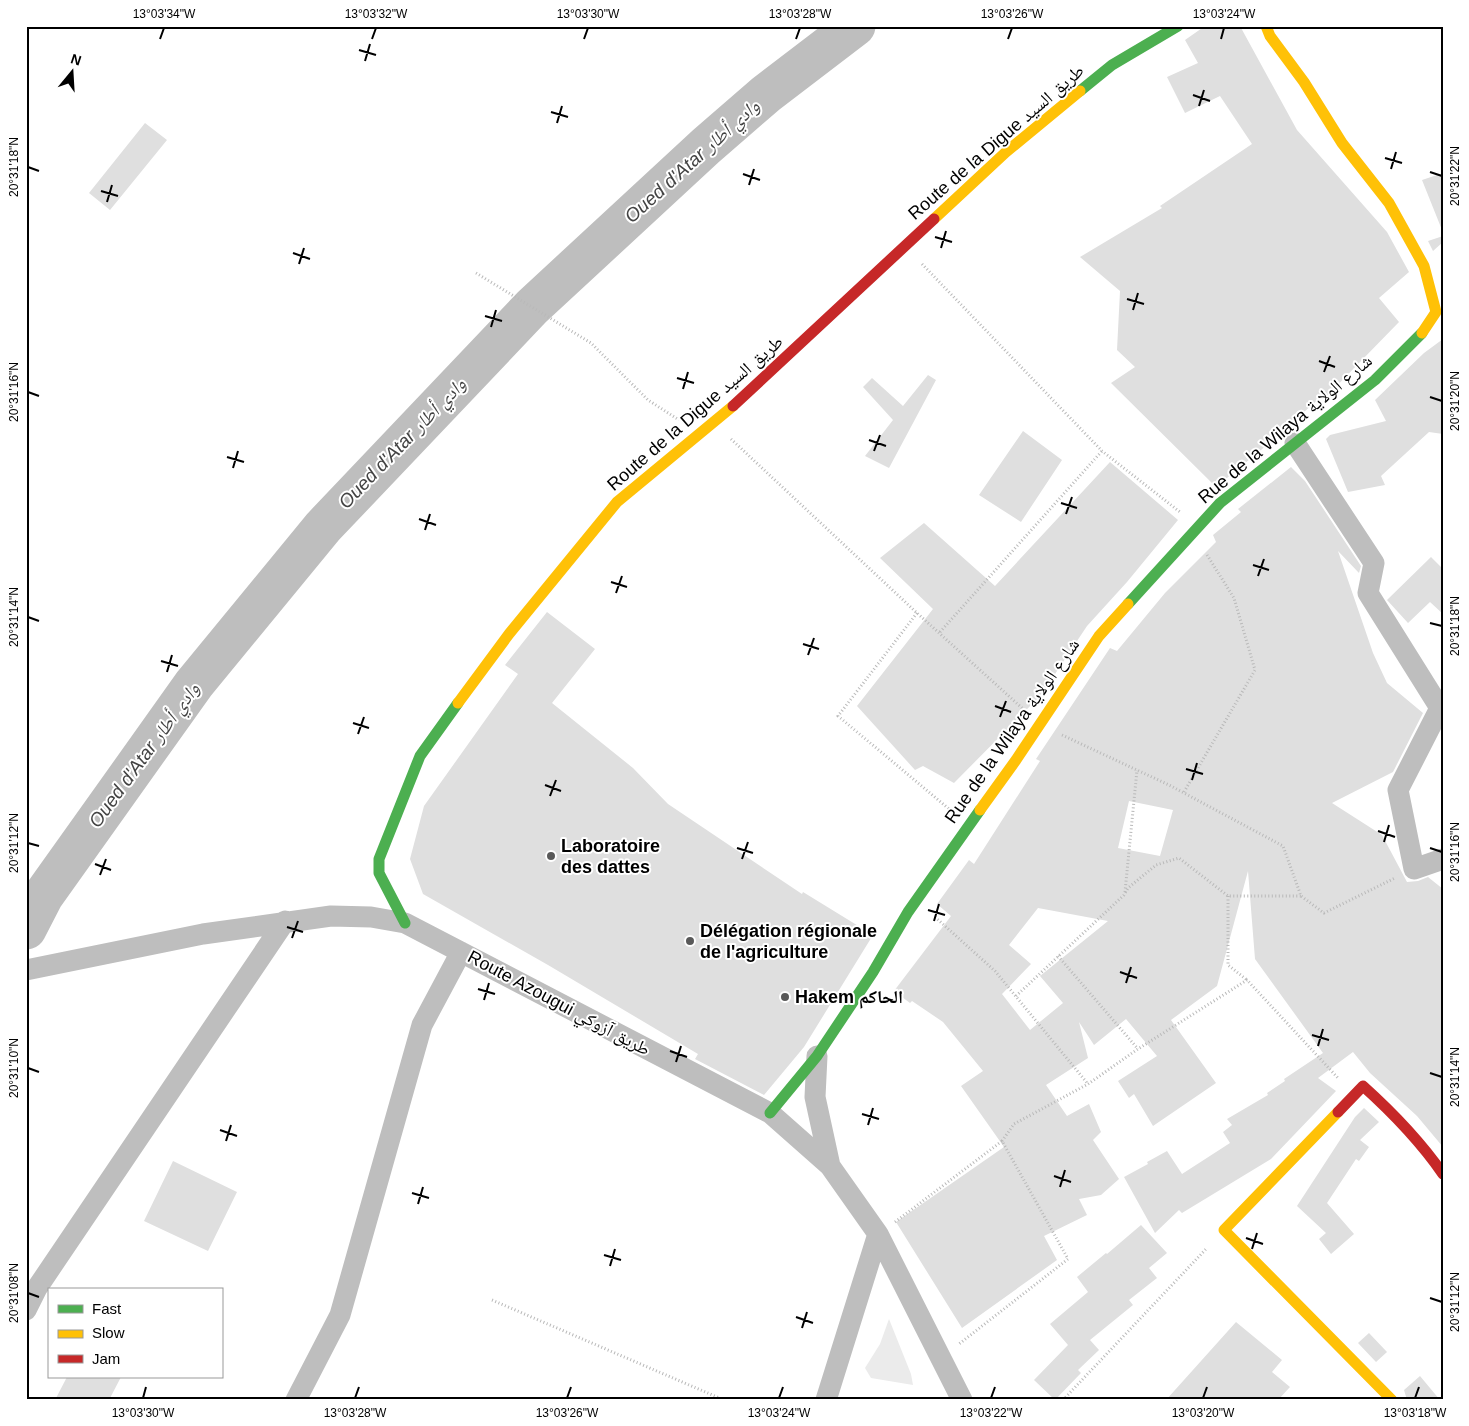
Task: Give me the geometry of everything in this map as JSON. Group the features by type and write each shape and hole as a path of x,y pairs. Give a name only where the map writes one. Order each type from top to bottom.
{"street":[{"name":"Route de la Digue طريق السيد","path":"405,923 380,873 379,859 420,756 509,634 618,502 740,400 1006,152 1112,64 1178,26"},
{"name":"Rue de la Wilaya شارع الولاية","path":"770,1113 817,1056 873,972 917,900 1040,725 1099,636 1220,503 1375,380 1421,334 1436,312 1424,266 1389,203 1342,143 1304,82 1270,36 1266,26"},
{"path":"1295,443 1374,563 1368,593 1440,708 1398,790 1414,869 1443,859"},
{"path":"1421,678 1443,679"},
{"name":"Route Azougui طريق آزوكي","path":"26,970 203,934 331,916 371,917 405,923 770,1113 830,1166 878,1234 962,1400"},
{"path":"26,1310 37,1288 285,922"},
{"path":"296,1400 340,1315 422,1025 462,952"},
{"path":"817,1056 815,1097 830,1166"},
{"path":"1392,1400 1224,1230 1363,1086 1400,1121 1430,1155 1443,1174"},
{"path":"826,1400 878,1234"}],"path":[{"path":"904,246 1102,451 1195,530 1234,598 1255,670 1184,792"},
{"path":"476,273 591,343 648,400 700,433"},
{"path":"713,422 1040,725 1184,792 1282,846 1301,896 1324,914 1414,869"},
{"path":"940,632 1102,451"},
{"path":"917,613 838,716 968,825"},
{"path":"1124,895 1137,770"},
{"path":"1016,996 1124,895 1128,888 1156,865 1179,858 1228,896 1301,896"},
{"path":"1228,896 1228,965 1248,980 1354,1096"},
{"path":"917,900 995,971 1088,1084"},
{"path":"1058,956 1138,1048"},
{"path":"878,1234 1002,1141 1014,1124 1088,1084 1138,1048 1248,980"},
{"path":"941,1358 1068,1259 1002,1141"},
{"path":"1063,1400 1224,1230"},
{"path":"492,1300 724,1400"}],"shaded area":[{"path":"889,1319 911,1374 913,1385 871,1378 865,1368 880,1344"}],"building":[{"path":"1205,26 1240,26 1297,130 1387,232 1409,272 1379,298 1399,322 1324,399 1321,397 1216,487 1111,383 1135,367 1117,350 1120,291 1080,257 1162,208 1160,206 1252,144 1220,96 1185,113 1167,77 1198,63 1185,40"},
{"path":"145,123 167,140 110,210 89,193"},
{"path":"1443,173 1443,230 1442,230 1422,180"},
{"path":"1443,236 1443,242 1433,251 1428,241"},
{"path":"1443,339 1443,434 1429,432 1381,476 1385,485 1348,492 1326,439 1330,435 1386,421 1375,400 1424,353"},
{"path":"928,375 936,380 889,468 865,456 893,420 863,387 872,378 903,406"},
{"path":"1023,431 1062,460 1021,522 979,495"},
{"path":"1110,462 1178,520 1127,582 1087,626 1041,695 954,783 923,766 915,770 857,706 933,609 880,558 924,523 995,586"},
{"path":"1291,467 1305,481 1361,566 1359,573 1338,551 1373,653 1387,683 1423,713 1393,772 1332,803 1382,835 1407,882 1418,881 1428,877 1443,889 1443,1147 1417,1116 1370,1073 1353,1052 1318,1078 1336,1091 1271,1159 1182,1213 1179,1210 1155,1233 1124,1177 1167,1151 1182,1174 1230,1143 1223,1132 1232,1125 1227,1119 1268,1095 1267,1093 1285,1081 1284,1079 1323,1053 1255,959 1248,871 1217,986 1171,1020 1216,1083 1153,1126 1134,1094 1129,1098 1118,1081 1157,1056 1126,1019 1094,1045 1079,1022 1088,1058 1046,1085 1067,1116 1089,1104 1101,1132 1093,1140 1119,1179 1101,1195 1079,1199 1087,1215 1044,1236 1057,1260 962,1328 896,1222 1004,1147 961,1086 983,1071 943,1022 912,1001 910,1003 894,991 951,916 937,904 969,860 974,864 1040,761 1036,759 1110,648 1117,651 1165,593 1216,542 1213,535 1241,512 1238,509","holes":["1129,801 1173,810 1160,856 1118,848","1038,908 1108,921 1040,976 1063,1003 1030,1030 1002,994 1031,964 1009,945"]},
{"path":"1431,557 1443,569 1443,614 1430,602 1408,623 1387,600"},
{"path":"547,612 595,649 552,703 633,768 668,804 802,894 803,892 873,935 804,1047 764,1095 695,1059 698,1054 423,894 410,859 424,806 518,674 505,665"},
{"path":"1364,1108 1379,1122 1360,1140 1369,1147 1359,1161 1356,1159 1327,1203 1354,1234 1331,1254 1319,1239 1326,1233 1297,1206 1355,1117"},
{"path":"173,1161 237,1192 208,1251 144,1221"},
{"path":"1141,1225 1167,1253 1149,1268 1157,1278 1129,1300 1133,1305 1090,1340 1099,1350 1078,1370 1081,1373 1055,1400 1034,1380 1068,1345 1050,1324 1088,1292 1077,1277"},
{"path":"1236,1322 1282,1360 1272,1372 1290,1387 1278,1400 1166,1400"},
{"path":"1369,1333 1387,1352 1376,1362 1358,1343"},
{"path":"1420,1376 1440,1400 1407,1400 1404,1390"},
{"path":"66,1378 120,1378 109,1400 55,1400"}],"waterway":[{"name":"Oued d'Atar وادي أطار","path":"26,929 43,896 194,684 323,527 532,307 706,146 766,94 855,26"}],"traffic: fast":[{"path":"1080,91 1112,65 1178,26"},
{"path":"1128,604 1220,503 1375,380 1422,333"},
{"path":"405,923 379,873 379,859 420,756 458,703"},
{"path":"770,1113 817,1056 873,972 908,912 980,810"}],"traffic: slow":[{"path":"1266,26 1270,36 1304,82 1342,143 1389,203 1424,266 1436,312 1422,333"},
{"path":"934,219 1006,152 1080,91"},
{"path":"458,703 509,634 617,502 733,406"},
{"path":"980,810 1099,636 1128,604"},
{"path":"1338,1112 1224,1230 1392,1400"}],"traffic: jam":[{"path":"733,406 934,219"},
{"path":"1338,1112 1363,1086 1406,1128 1443,1174"}],"place":[{"name":"Laboratoire des dattes","path":"551,856"},
{"name":"Délégation régionale de l'agriculture","path":"690,941"},
{"name":"Hakem الحاكم","path":"785,997"}]}
